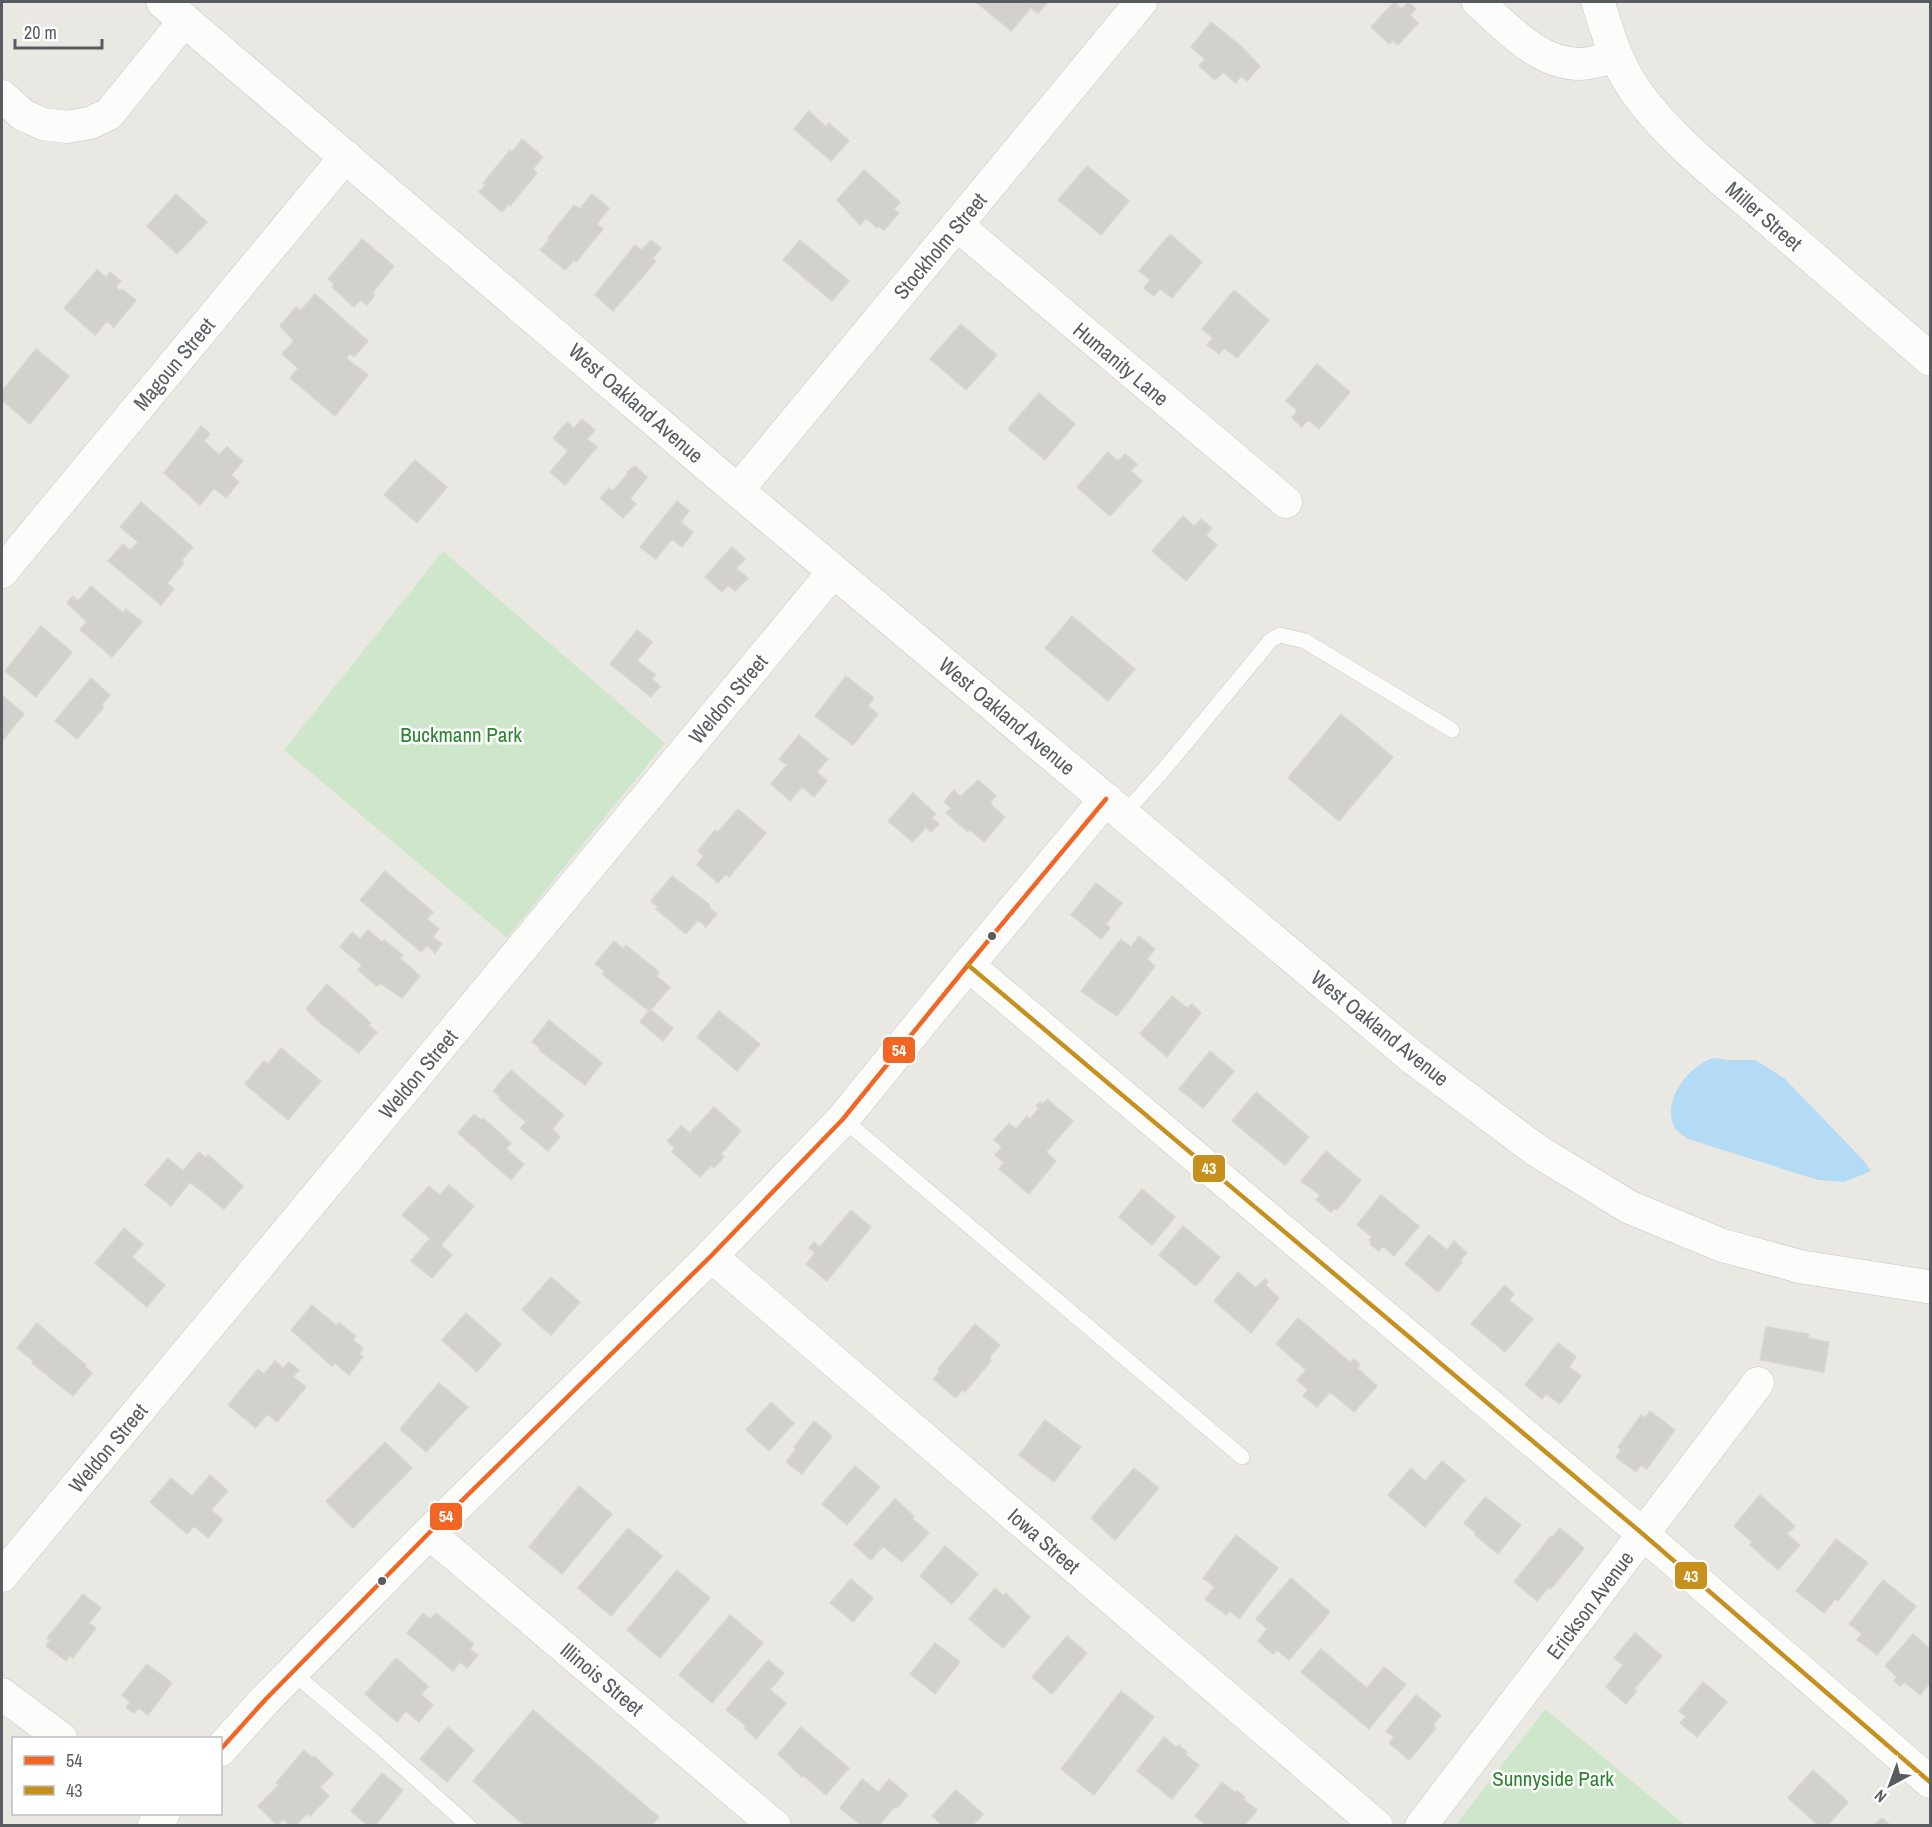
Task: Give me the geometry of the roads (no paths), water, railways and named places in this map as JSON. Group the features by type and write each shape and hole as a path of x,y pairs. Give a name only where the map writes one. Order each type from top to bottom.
{"main road":[{"name":"Miller Street","path":"1598,2 1611,44 1636,93 1691,153 1930,359"},
{"name":"West Oakland Avenue","path":"174,11 738,490 1412,1057 1536,1150 1629,1207 1721,1245 1802,1267 1930,1287"},
{"path":"222,1748 292,1672 429,1533 711,1256 843,1119 968,965 1115,807"}],"street":[{"name":"Stockholm Street","path":"738,490 1141,2"},
{"path":"1478,2 1521,40 1542,55 1582,64 1617,57"},
{"path":"2,96 23,115 43,124 67,127 90,123 109,114 174,11"},
{"name":"Magoun Street","path":"2,572 346,156"},
{"name":"Humanity Lane","path":"957,225 1286,502"},
{"name":"Weldon Street","path":"2,1576 834,571"},
{"path":"968,965 1644,1535 1930,1782"},
{"name":"Iowa Street","path":"711,1256 1377,1826"},
{"name":"Erickson Avenue","path":"1421,1826 1758,1383"},
{"name":"Illinois Street","path":"429,1533 775,1826"},
{"path":"2,1695 60,1737"}],"lane":[{"path":"1115,807 1166,767 1271,640 1280,635 1305,641 1452,730"},
{"path":"843,1119 1242,1457"},
{"path":"292,1672 386,1751 469,1826"}],"water":[{"path":"1714,1058 1755,1060 1784,1078 1871,1171 1844,1182 1818,1180 1688,1139 1674,1126 1671,1116 1675,1095 1687,1076"}],"park label":[{"name":"Buckmann Park","path":"461,734"},
{"name":"Sunnyside Park","path":"1553,1778"}]}
